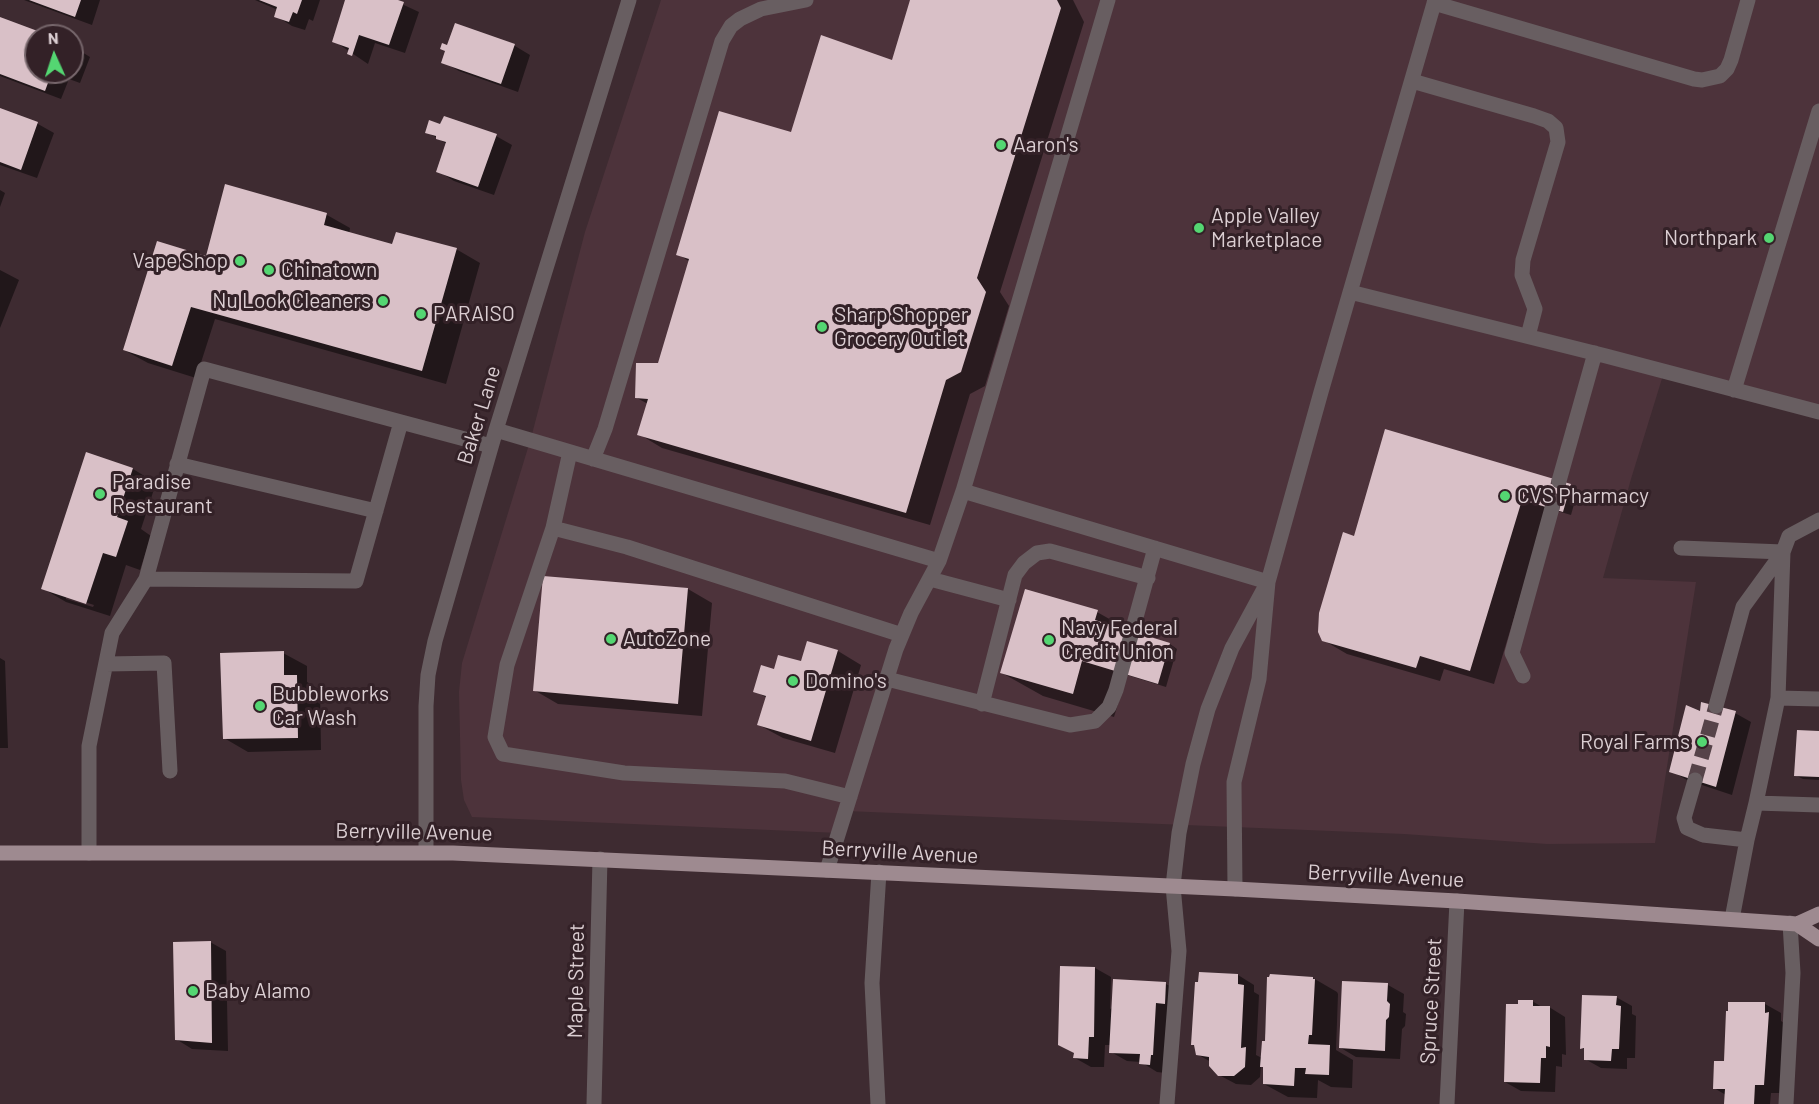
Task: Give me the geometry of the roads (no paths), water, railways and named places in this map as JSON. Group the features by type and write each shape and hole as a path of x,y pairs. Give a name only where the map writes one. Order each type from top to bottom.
{"main road":[{"name":"Berryville Avenue","path":"0,853 426,852 1235,889 1793,923 1819,914"},
{"path":"1793,923 1819,939"}],"street":[{"name":"Baker Lane","path":"426,852 426,706 428,675 435,641 491,446 629,0"},
{"path":"593,459 609,417 722,41 731,26 740,19 761,9 807,0"},
{"path":"826,870 902,634 914,606 939,561 963,491 1108,0"},
{"path":"1235,889 1234,782 1259,679 1268,582 1435,2 1702,80 1720,76 1727,69 1748,0"},
{"path":"1412,81 1534,116 1548,121 1556,128 1558,142 1523,260 1522,275 1535,309 1528,336"},
{"path":"1734,390 1819,111"},
{"path":"1350,292 1819,412"},
{"path":"1559,481 1595,353"},
{"path":"89,853 89,746 112,633 146,579 204,369 491,446"},
{"path":"146,579 356,580 401,422"},
{"path":"496,430 939,561"},
{"path":"570,452 553,528 507,665 495,737 503,754 624,773 785,781 850,797"},
{"path":"177,464 376,512"},
{"path":"963,491 1268,582"},
{"path":"1523,676 1512,653 1552,508"},
{"path":"1716,706 1743,607 1783,552 1789,536 1819,520"},
{"path":"553,528 627,547 902,634"},
{"path":"887,679 1070,725 1095,721 1109,707 1116,690 1155,548"},
{"path":"1681,548 1783,552"},
{"path":"1732,919 1778,698 1783,552"},
{"path":"982,704 1015,575 1024,563 1037,553 1060,553 1148,578"},
{"path":"930,579 1009,600"},
{"path":"1167,1104 1179,951 1173,886 1193,764 1208,709 1232,648 1268,582"},
{"path":"106,664 164,663 170,771"},
{"path":"1778,698 1819,699"},
{"path":"1695,780 1684,818 1687,828 1703,835 1747,840"},
{"path":"1756,803 1819,806"},
{"name":"Maple Street","path":"594,1104 600,859"},
{"path":"878,1104 872,984 879,872"},
{"name":"Spruce Street","path":"1447,1104 1457,901"},
{"path":"1786,1104 1793,973 1793,923"}],"tunnel":[{"path":"1552,508 1559,481"},
{"path":"1695,780 1716,706"}],"place":[{"name":"Aaron's","path":"1001,145"},
{"name":"Apple Valley Marketplace","path":"1199,228"},
{"name":"Northpark","path":"1769,238"},
{"name":"Vape Shop","path":"240,261"},
{"name":"Chinatown","path":"269,270"},
{"name":"Nu Look Cleaners","path":"383,301"},
{"name":"PARAISO","path":"421,314"},
{"name":"Sharp Shopper Grocery Outlet","path":"822,327"},
{"name":"Paradise Restaurant","path":"100,494"},
{"name":"CVS Pharmacy","path":"1505,496"},
{"name":"AutoZone","path":"611,639"},
{"name":"Navy Federal Credit Union","path":"1049,640"},
{"name":"Domino's","path":"793,681"},
{"name":"Bubbleworks Car Wash","path":"260,706"},
{"name":"Royal Farms","path":"1702,742"},
{"name":"Baby Alamo","path":"193,991"}]}
